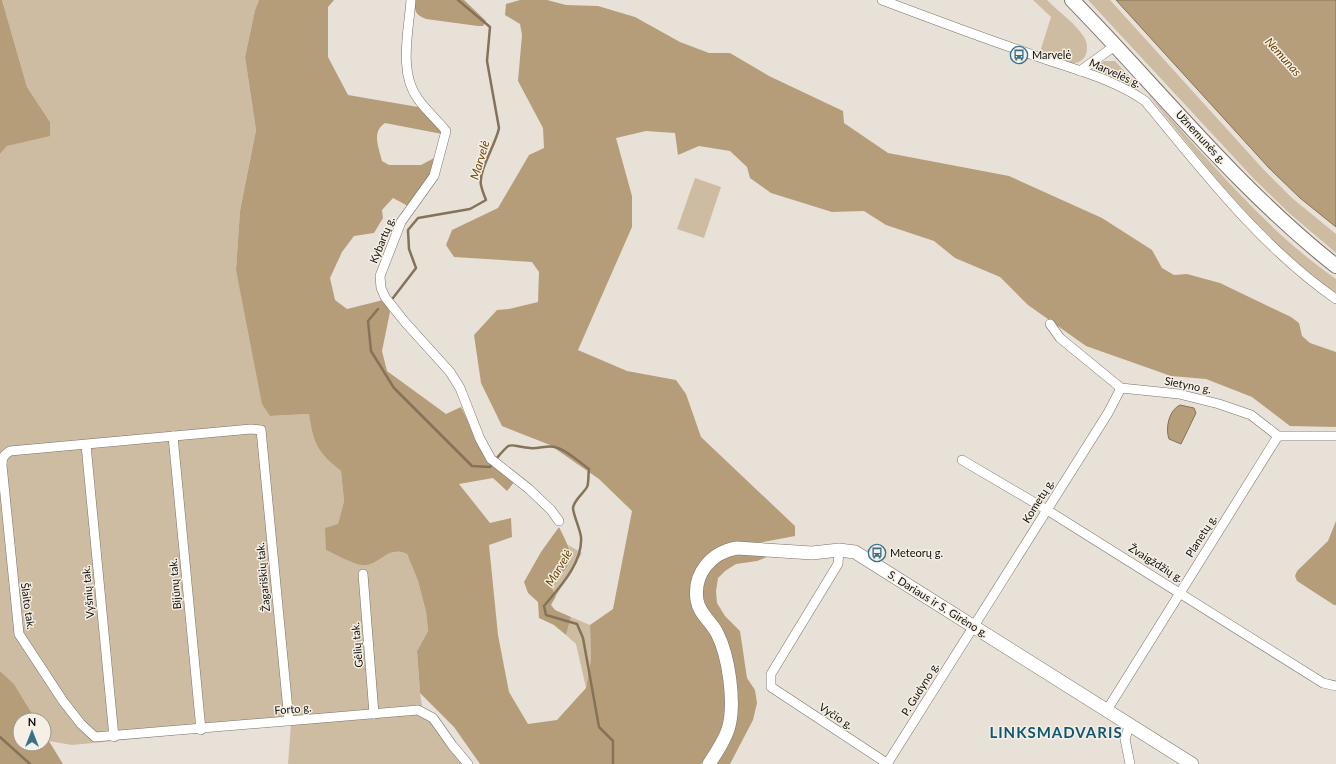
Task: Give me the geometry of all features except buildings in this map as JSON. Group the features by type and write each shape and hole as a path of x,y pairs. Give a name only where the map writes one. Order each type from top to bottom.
{"main road":[{"name":"Užnemunės g.","path":"1072,0 1116,45 1243,183 1297,236 1336,266"}],"street":[{"name":"Kybartų g.","path":"412,0 407,44 410,85 417,99 446,131 434,176 401,222 380,276 381,288 385,297 404,321 450,372 460,388 480,439 495,461 551,510 559,521"},
{"name":"Marvelės g.","path":"882,0 1080,71 1134,93 1145,101 1226,199 1267,242 1314,284 1336,299"},
{"path":"1080,71 1116,45"},
{"path":"1050,324 1060,338 1121,388"},
{"name":"Sietyno g.","path":"1121,388 1179,394 1219,404 1251,415 1278,436"},
{"name":"Kometų g.","path":"974,626 1108,413 1121,388"},
{"name":"Žagariškių tak.","path":"173,436 251,429 261,430 289,721"},
{"path":"86,445 173,436"},
{"name":"Bijūnų tak.","path":"173,436 201,730"},
{"path":"1278,436 1336,436"},
{"name":"Planetų g.","path":"1107,710 1278,436"},
{"name":"Šlaito tak.","path":"86,445 10,451 4,455 2,464 18,634 80,724 95,738"},
{"name":"Vyšnių tak.","path":"86,445 114,737"},
{"name":"Žvaigždžių g.","path":"962,460 1047,510 1180,592 1323,683 1336,686"},
{"name":"S. Dariaus ir S. Girėno g.","path":"709,764 729,728 731,709 728,669 725,655 717,633 701,612 697,601 696,589 703,570 718,554 726,550 737,548 812,553 839,550 856,552 1192,764"},
{"name":"Vyčio g.","path":"839,550 838,564 771,674 771,687 887,764"},
{"name":"Gėlių tak.","path":"363,574 374,714"},
{"name":"P. Gudyno g.","path":"887,764 974,626"},
{"name":"Forto g.","path":"95,738 418,710 423,711 433,718 452,745 468,764"},
{"path":"1130,724 1125,739 1130,764"}],"shaded area":[{"path":"0,0 2,0 27,87 50,122 50,136 7,146 0,154"},
{"path":"2,0 259,0 255,10 245,57 256,130 240,211 236,270 270,416 309,414 312,433 318,447 327,459 341,471 344,501 338,524 369,564 387,554 402,552 407,554 418,581 426,612 428,631 417,651 423,711 468,764 288,764 291,724 72,745 52,742 52,712 31,712 14,684 0,671 0,154 7,146 50,135 50,122 27,87"},
{"path":"259,0 334,0 328,7 328,57 348,95 418,107 442,130 442,134 385,123 381,127 378,131 377,140 382,161 389,165 421,165 436,157 432,172 408,206 393,198 382,210 383,218 374,233 354,236 342,252 330,278 335,300 347,309 383,300 390,312 382,351 387,371 446,414 461,407 484,453 515,481 507,491 493,478 459,484 490,523 511,518 512,537 489,545 498,635 509,692 528,724 557,720 586,688 591,659 590,625 613,609 632,511 599,479 550,445 502,426 481,383 474,335 497,310 509,309 538,302 539,272 532,262 454,257 446,245 452,230 498,208 529,155 544,148 543,128 518,81 522,35 520,24 505,15 506,4 520,0 547,0 566,5 598,6 635,17 680,42 709,53 730,53 769,76 843,111 844,123 888,153 1009,176 1102,218 1152,250 1162,268 1174,275 1187,274 1220,283 1291,317 1299,323 1302,336 1310,343 1336,352 1336,427 1290,426 1252,397 1206,379 1171,376 1086,346 1028,305 1000,277 955,258 934,241 886,225 864,211 832,212 771,193 750,178 747,167 730,151 699,146 678,155 675,133 646,131 616,138 632,196 632,227 578,350 627,371 676,380 686,394 701,437 795,526 795,536 752,544 728,546 694,581 708,617 720,656 726,695 725,714 720,737 701,764 480,764 454,727 420,693 417,651 428,631 426,612 418,581 407,554 394,552 373,563 362,565 349,561 326,550 325,528 338,524 344,501 341,471 327,459 318,447 312,433 309,414 270,416 262,404 236,270 240,211 256,130 245,57 255,10"},
{"path":"414,0 464,0 486,21 483,26 478,26 426,19 416,12"},
{"path":"1033,0 1047,0 1072,22 1085,39 1087,45 1087,52 1083,60 1072,63 1066,62 1040,52 1051,17"},
{"path":"1088,0 1110,0 1264,170 1292,198 1336,234 1336,253 1289,213 1254,179"},
{"path":"1104,61 1115,61 1139,87 1130,86 1099,74 1096,69 1098,65"},
{"path":"1148,94 1261,215 1285,238 1336,279 1336,294 1309,273 1259,226 1213,175"},
{"path":"695,178 721,187 704,238 677,229"},
{"path":"1336,521 1336,605 1334,605 1297,581 1295,576 1297,571 1328,541"},
{"path":"559,527 568,547 570,559 569,564 552,588 556,596 551,605 555,610 571,617 566,635 554,625 539,618 538,602 528,593 524,582 541,552"},
{"path":"568,545 582,553 556,596 552,588 564,573 569,563 570,551"},
{"path":"727,554 772,555 757,561 736,564 725,571 718,578 716,591 717,603 725,616 740,631 747,678 755,690 757,703 753,720 730,764 713,764 735,707 702,601 703,578 710,565"},
{"path":"571,617 590,625 591,659 586,688 576,644 566,635"},
{"path":"0,671 14,684 31,712 12,712 12,752 52,752 52,746 63,764 0,764"}],"water":[{"name":"Nemunas","path":"1116,0 1336,0 1336,227 1300,198 1269,168"},
{"path":"1180,405 1194,408 1196,413 1181,444 1169,439 1167,430 1173,411"}],"waterway":[{"name":"Marvelė","path":"393,298 416,268 409,249 408,230 418,218 470,209 486,200 481,187 482,172 499,128 487,61 490,27 458,0"},
{"name":"Marvelė","path":"378,309 368,321 371,351 394,388 472,466 490,467 493,463"},
{"name":"Marvelė","path":"496,459 508,446 511,445 533,448 552,447 573,456 589,469 587,487 575,502 573,508 581,537 581,547 574,566 569,574 544,606 546,615 577,624 583,638 599,727 613,741 613,764"},
{"path":"0,737 30,764"}],"place":[{"name":"Marvelė","path":"1019,55"},
{"name":"Meteorų g.","path":"877,553"}],"district":[{"name":"LINKSMADVARIS","path":"1056,733"}]}
